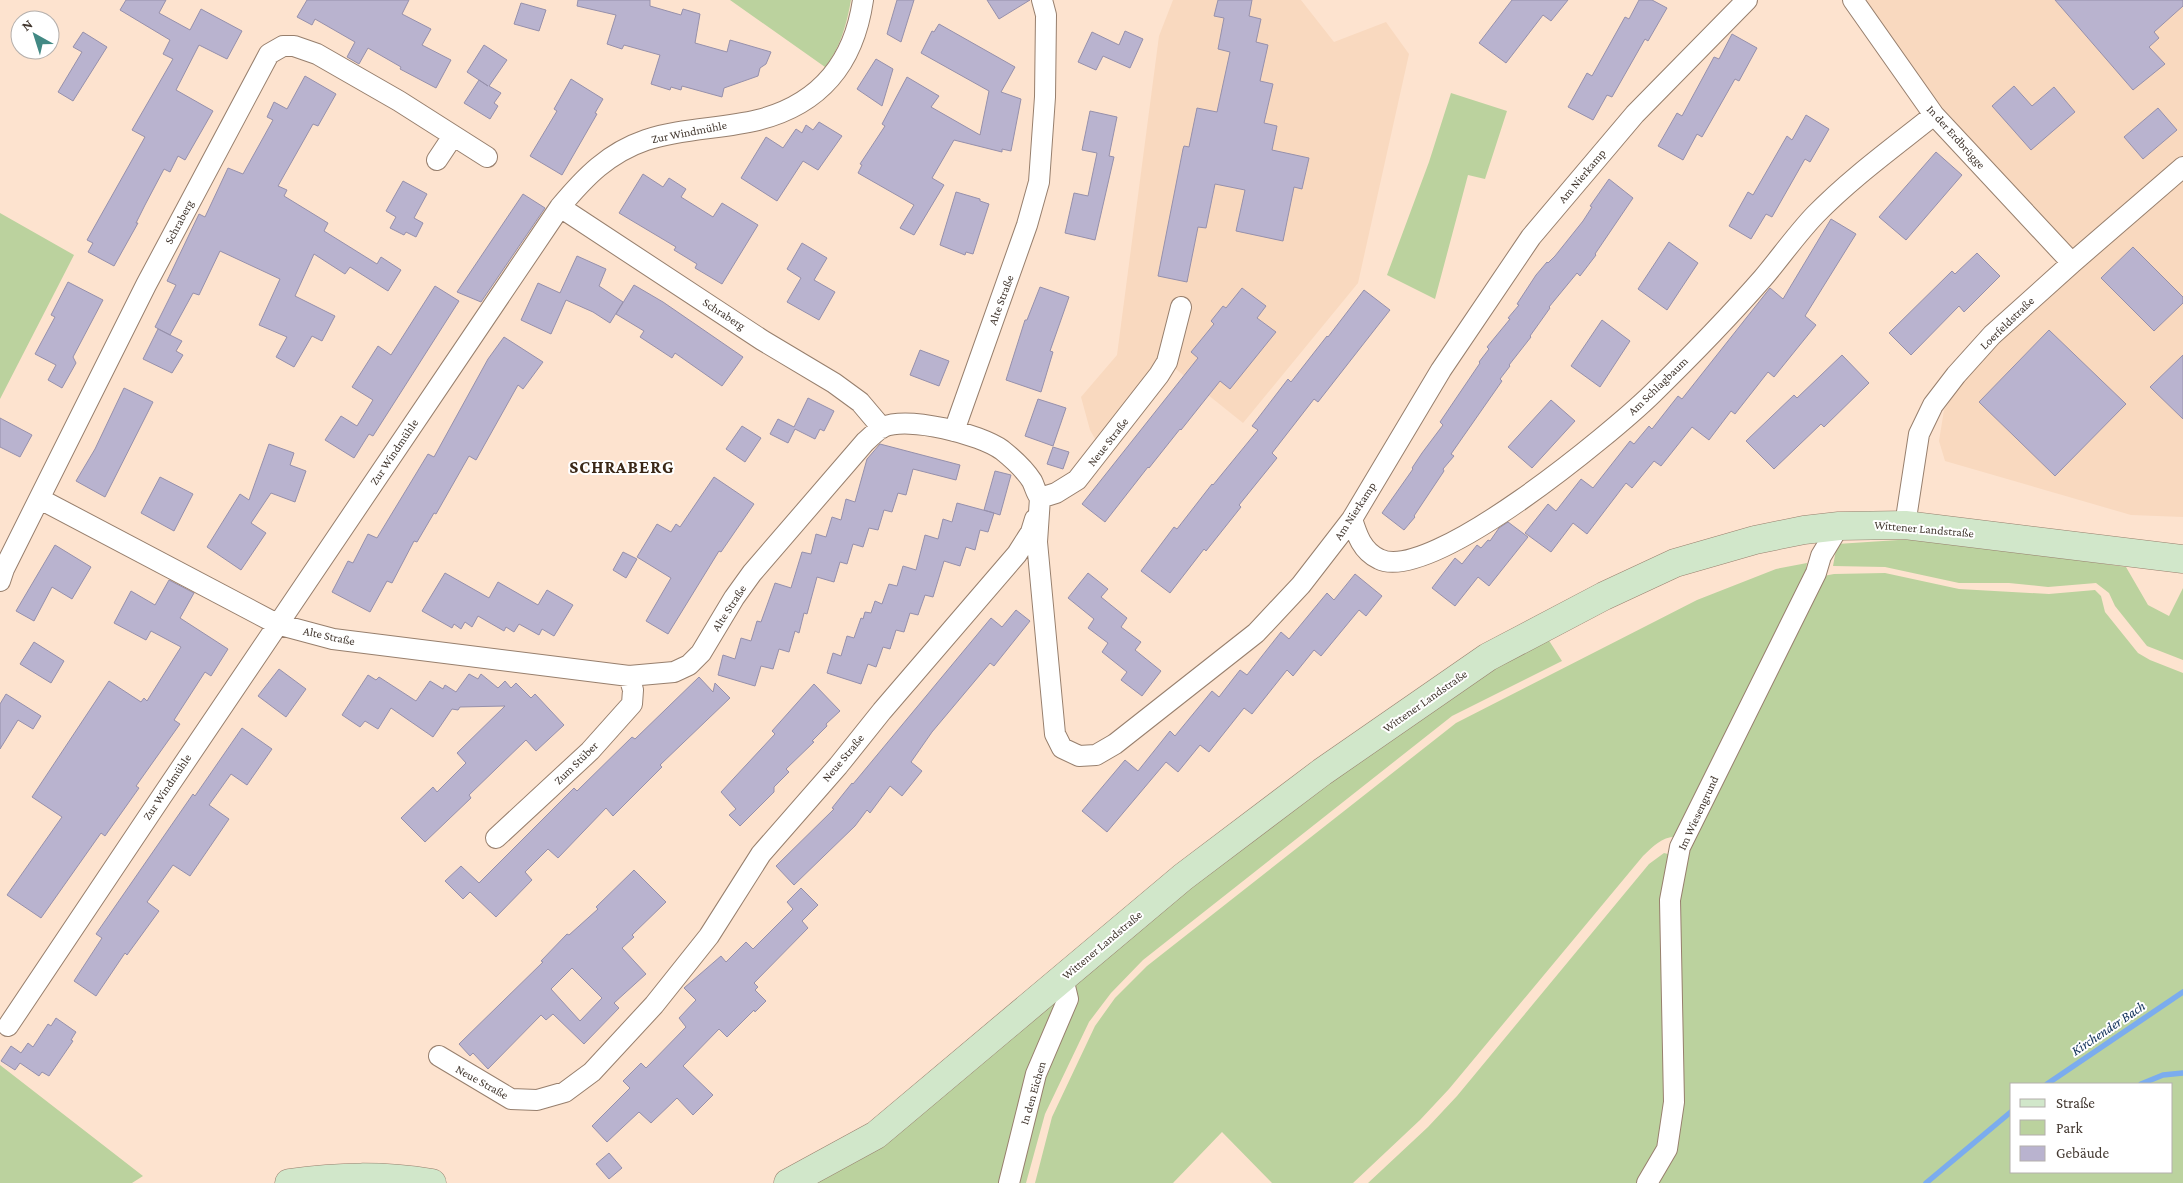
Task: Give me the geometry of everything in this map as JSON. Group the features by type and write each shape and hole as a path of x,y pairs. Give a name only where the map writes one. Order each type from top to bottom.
{"main road":[{"name":"Wittener Landstraße","path":"788,1183 876,1135 1183,877 1322,772 1488,657 1604,596 1675,563 1755,540 1804,530 1839,526 1904,525 2183,559"},
{"path":"288,1183 352,1176 396,1177 432,1183"}],"street":[{"name":"Zur Windmühle","path":"8,1026 277,624 560,207 586,176 617,153 646,140 759,120 802,102 822,87 840,68 857,33 864,0"},
{"name":"Alte Straße","path":"954,431 1027,225 1039,182 1046,97 1046,15 1042,0"},
{"name":"Am Nierkamp","path":"1040,498 1037,542 1056,734 1062,748 1079,756 1096,755 1115,744 1256,633 1301,585 1352,519 1446,362 1531,237 1635,114 1747,0"},
{"name":"In der Erdbrügge","path":"1853,0 1934,115 2072,263"},
{"name":"Schraberg","path":"0,581 4,569 146,285 269,54 283,46 294,46 317,54 399,101 487,157"},
{"name":"Am Schlagbaum","path":"1352,519 1359,542 1379,560 1406,562 1472,533 1530,494 1651,395 1741,302 1815,216 1851,182 1934,115"},
{"path":"437,160 453,136"},
{"name":"Loerfeldstraße","path":"1904,525 1918,434 1933,405 1956,375 1992,335 2183,167"},
{"name":"Schraberg","path":"560,207 762,340 834,383 860,402 882,428"},
{"name":"Neue Straße","path":"439,1056 511,1099 537,1100 565,1092 592,1072 654,1005 709,936 761,854 1017,554 1031,532 1040,498 1056,493 1077,480 1159,375 1167,362 1181,308"},
{"path":"882,428 894,424 914,424 982,438 1002,450 1031,480 1040,498"},
{"name":"Alte Straße","path":"40,499 277,624 334,639 629,676 674,672 689,665 701,653 734,598 752,573 865,442 882,428"},
{"name":"Im Wiesengrund","path":"1647,1183 1667,1150 1674,1102 1670,900 1680,847 1816,573 1821,556 1839,526"},
{"name":"Zum Stüber","path":"496,838 590,750 632,704 633,690 629,676"},
{"name":"In den Eichen","path":"1009,1183 1036,1074 1068,998 1063,978"}],"shaded area":[{"path":"1173,0 1301,0 1334,42 1386,22 1409,54 1358,283 1243,423 1167,362 1159,353 1153,370 1098,444 1090,430 1081,397 1117,355 1159,36"},
{"path":"1863,0 2183,0 2183,517 2131,515 1945,461 1939,441 1944,410 1961,384 1997,346 2085,264 1943,108 1879,25"}],"green space":[{"path":"730,0 851,0 842,35 835,52 825,67"},
{"path":"1451,93 1507,111 1485,179 1468,175 1435,299 1387,275 1429,162"},
{"path":"0,213 74,255 0,399"},
{"path":"1929,538 2126,567 2148,605 2169,616 2183,588 2183,660 2147,646 2115,606 2109,593 2096,583 2048,587 2009,583 1959,583 1885,567 1833,566 1837,544"},
{"path":"1807,563 1804,582 1679,837 1663,839 1643,856 1449,1089 1420,1120 1353,1183 1272,1183 1222,1132 1173,1183 1035,1183 1052,1117 1095,1026 1115,998 1147,966 1456,723 1697,600 1776,569"},
{"path":"1885,573 1959,589 2049,594 2095,590 2101,596 2105,612 2138,653 2150,660 2183,673 2183,1183 1654,1183 1671,1151 1675,900 1685,848 1818,577 1834,574"},
{"path":"1548,639 1562,661 1452,716 1143,960 1111,993 1089,1022 1045,1114 1026,1183 811,1183 1327,779 1495,666"},
{"path":"1664,853 1672,855 1668,1101 1660,1145 1640,1183 1368,1183 1428,1127 1457,1096 1649,864"},
{"path":"0,1065 143,1176 132,1183 0,1183"}],"building":[{"path":"126,0 166,0 159,13 190,30 201,9 242,31 227,59 199,45 176,90 213,111 185,160 178,156 170,172 164,169 136,223 138,223 114,266 88,252 93,243 87,240 145,137 132,130 173,59 163,54 170,40 120,10"},
{"path":"307,0 409,0 402,14 431,29 422,45 451,60 436,88 400,69 401,67 368,48 359,64 347,57 355,42 315,19 312,25 297,17"},
{"path":"578,0 650,0 650,6 681,15 683,9 700,14 695,43 727,52 730,40 771,52 766,64 760,68 758,76 724,88 722,97 682,86 681,90 671,87 670,90 651,84 660,55 624,45 622,49 607,44 616,15 577,6"},
{"path":"897,0 914,0 901,42 887,34"},
{"path":"987,0 1030,0 999,19"},
{"path":"1218,0 1252,0 1249,16 1261,19 1256,42 1268,45 1260,81 1273,84 1264,123 1277,126 1272,150 1309,158 1302,189 1294,187 1283,241 1236,231 1245,190 1215,184 1206,228 1198,227 1187,282 1158,276 1183,149 1184,146 1189,147 1197,108 1217,112 1230,52 1218,49 1224,18 1214,16"},
{"path":"1512,0 1568,0 1551,21 1543,15 1506,63 1479,43"},
{"path":"1639,0 1652,0 1667,8 1648,41 1645,39 1612,97 1607,95 1593,120 1568,107 1587,73 1592,76 1625,17 1629,19"},
{"path":"2055,0 2183,0 2183,6 2154,32 2159,38 2149,47 2165,64 2133,90"},
{"path":"521,3 546,10 539,31 514,24"},
{"path":"939,24 1015,67 1001,92 1021,99 1011,151 1002,149 1002,152 954,140 932,178 944,185 914,235 900,228 914,205 858,173 862,165 860,164 885,126 882,124 907,77 939,96 931,107 980,135 989,91 921,53 932,31 934,32"},
{"path":"1125,31 1143,39 1130,68 1103,56 1096,70 1078,62 1092,32 1119,45"},
{"path":"83,32 107,47 73,101 58,92 82,52 73,47"},
{"path":"1732,34 1757,48 1739,81 1735,79 1702,137 1697,134 1683,160 1658,146 1677,113 1682,116 1714,57 1719,59"},
{"path":"484,45 507,60 489,86 501,93 494,103 498,106 490,119 464,103 479,80 467,72"},
{"path":"876,59 893,69 882,106 857,89"},
{"path":"305,76 336,94 318,126 313,124 278,186 287,190 284,196 328,223 324,231 377,264 381,257 401,270 388,291 350,267 345,274 314,254 295,296 335,316 322,341 312,336 294,367 276,357 287,337 259,325 280,279 220,251 199,295 193,293 170,335 155,327 176,285 167,281 199,214 205,217 228,168 243,174 273,120 267,117 274,102 287,109"},
{"path":"571,79 603,99 595,113 597,114 562,175 530,156 557,111 554,109"},
{"path":"2014,86 2032,106 2054,87 2075,112 2031,150 1992,106"},
{"path":"2158,108 2177,130 2143,159 2124,137"},
{"path":"1090,111 1117,117 1109,156 1114,157 1095,240 1065,233 1074,193 1088,196 1097,153 1082,150"},
{"path":"1806,115 1829,129 1810,162 1805,159 1772,217 1766,214 1751,239 1729,226 1748,192 1753,195 1787,136 1792,140"},
{"path":"819,122 842,136 818,170 803,161 777,201 741,178 766,137 783,148 796,129 802,133 806,125 813,130"},
{"path":"1936,152 1962,175 1906,240 1879,217"},
{"path":"643,174 663,187 669,178 686,189 681,197 713,217 722,203 758,225 722,284 695,268 697,264 674,250 676,247 619,213"},
{"path":"1609,179 1633,198 1580,276 1577,273 1549,307 1531,337 1500,379 1502,381 1451,454 1454,456 1443,469 1444,471 1415,517 1404,530 1382,513 1443,425 1440,422 1489,349 1487,347 1510,319 1508,318 1519,305 1517,304 1536,275 1555,256 1583,221 1592,207 1590,206"},
{"path":"403,181 427,194 414,218 423,223 416,237 406,232 404,235 390,228 396,217 386,211"},
{"path":"956,192 980,199 980,201 989,204 973,254 966,252 965,255 940,245"},
{"path":"523,194 545,208 481,302 457,292"},
{"path":"1831,219 1856,234 1805,316 1816,325 1774,377 1768,372 1735,414 1731,411 1709,440 1692,427 1661,466 1654,461 1632,488 1626,483 1587,534 1573,523 1551,552 1525,533 1548,504 1556,511 1581,479 1593,488 1630,441 1634,444 1649,426 1652,429 1678,396 1682,399 1770,288 1783,299"},
{"path":"1669,242 1698,263 1667,310 1638,289"},
{"path":"802,243 827,258 814,280 835,292 819,320 787,302 801,278 787,269"},
{"path":"2133,247 2183,297 2183,303 2154,331 2101,278"},
{"path":"1977,253 2000,276 1964,312 1959,306 1911,355 1889,333 1952,271 1955,274"},
{"path":"577,256 606,269 599,286 623,302 610,323 593,312 566,300 551,334 521,320 538,283 560,293"},
{"path":"68,282 103,300 73,357 76,363 62,388 48,380 56,365 35,354 55,317 51,315"},
{"path":"634,285 663,302 743,357 722,386 675,353 672,358 640,337 644,331 616,314"},
{"path":"435,286 459,301 373,436 369,434 354,458 325,440 341,416 357,426 373,400 352,387 378,346 391,355"},
{"path":"1040,287 1069,297 1050,351 1053,352 1041,392 1006,380 1025,320 1027,320"},
{"path":"1242,288 1266,306 1257,318 1276,332 1230,389 1220,381 1105,522 1082,504 1198,358 1191,352 1214,324 1211,321 1223,306 1226,308"},
{"path":"1364,290 1390,310 1318,402 1314,399 1272,453 1277,458 1239,505 1241,507 1206,551 1204,549 1170,593 1141,571 1174,527 1177,529 1258,430 1252,426 1288,379 1291,382"},
{"path":"1602,320 1630,341 1600,387 1571,366"},
{"path":"158,329 182,341 176,351 183,355 172,373 143,359"},
{"path":"2049,330 2126,404 2055,476 1979,402"},
{"path":"504,337 543,362 523,389 518,385 476,460 469,456 436,514 434,513 417,542 414,541 392,583 387,581 370,612 332,592 348,561 353,563 368,534 377,538 428,454 434,457 488,359"},
{"path":"920,350 949,361 939,386 910,375"},
{"path":"1842,355 1869,383 1824,427 1821,424 1774,469 1746,441 1794,395 1797,398"},
{"path":"2183,355 2183,419 2150,387"},
{"path":"124,388 153,402 105,497 76,481 95,449"},
{"path":"808,398 834,411 824,431 820,429 815,439 795,429 788,443 770,434 778,419 794,427"},
{"path":"1038,399 1066,408 1053,446 1025,436"},
{"path":"1551,400 1575,421 1532,468 1508,447"},
{"path":"0,418 32,435 20,457 0,447"},
{"path":"742,426 761,438 745,462 726,449"},
{"path":"269,444 294,453 290,465 306,471 295,502 271,493 251,523 266,533 241,570 207,547 240,494 249,500"},
{"path":"880,444 960,465 956,480 913,469 906,495 898,493 892,512 884,510 878,530 869,528 863,547 853,544 847,564 840,562 834,582 817,577 807,614 804,613 799,633 795,631 789,652 779,649 773,669 761,666 755,686 718,675 723,655 735,659 741,638 751,641 757,621 761,622 775,583 791,588 802,552 811,554 816,534 826,537 832,517 841,520 846,499 855,502 867,459"},
{"path":"1053,447 1069,452 1063,469 1047,464"},
{"path":"995,471 1011,475 1000,515 984,510"},
{"path":"160,477 193,494 174,531 141,513"},
{"path":"714,477 754,504 721,552 719,551 668,634 646,621 671,578 637,557 657,524 671,532 676,524 680,527"},
{"path":"957,503 994,513 988,532 980,530 975,550 966,547 960,566 944,561 933,597 925,595 918,615 910,613 904,632 896,630 890,649 883,647 876,667 868,664 861,684 827,673 833,653 841,656 847,636 854,638 865,612 871,613 875,601 882,604 889,584 897,586 903,566 916,570 925,535 938,539 943,519 952,522"},
{"path":"1508,522 1528,537 1489,586 1478,577 1455,606 1432,588 1455,558 1462,564 1477,545 1481,548 1488,540 1490,541 1499,528"},
{"path":"55,545 91,567 72,599 52,587 34,621 16,611"},
{"path":"623,552 637,559 626,578 613,570"},
{"path":"445,573 489,598 498,582 538,605 547,590 573,605 554,636 542,629 539,635 519,624 514,632 506,627 504,631 478,616 472,627 465,622 461,629 454,624 452,628 422,611"},
{"path":"1088,573 1108,589 1101,597 1127,618 1121,627 1141,642 1135,650 1161,671 1142,696 1121,680 1127,672 1102,652 1108,643 1088,628 1094,619 1068,598"},
{"path":"1355,574 1382,596 1366,616 1359,610 1321,656 1314,650 1293,676 1287,670 1252,714 1244,708 1209,752 1200,745 1178,772 1166,762 1107,832 1082,811 1125,760 1138,771 1170,731 1175,736 1212,691 1219,697 1240,670 1247,675 1281,632 1289,639 1327,593 1334,600"},
{"path":"169,580 194,593 180,618 228,649 211,676 205,672 174,720 180,724 136,786 139,788 105,836 101,833 41,918 7,895 62,817 32,797 109,681 141,702 144,698 147,701 181,647 151,631 146,640 114,623 131,591 155,605"},
{"path":"1016,610 1030,621 994,666 990,663 932,732 911,762 922,771 902,796 890,786 870,813 867,810 855,826 794,885 776,866 834,809 832,808 852,783 991,618 1002,627"},
{"path":"34,642 64,661 51,683 20,664"},
{"path":"279,669 306,689 286,717 258,696"},
{"path":"469,674 478,679 481,674 498,688 505,681 511,688 516,683 531,698 535,694 564,725 536,751 526,740 469,795 471,798 425,842 401,818 433,787 437,792 466,763 457,753 505,706 460,707 458,710 452,709 433,737 391,708 378,729 365,721 360,727 342,715 368,675 376,680 379,677 416,701 430,681 443,689 445,685 456,692"},
{"path":"699,677 713,692 715,683 730,698 660,765 662,767 613,816 606,808 558,858 548,849 525,872 532,880 496,917 470,892 463,899 445,881 461,866 479,883 574,788 577,791 632,737 635,739"},
{"path":"814,684 840,711 826,724 827,726 812,741 814,742 786,769 789,772 774,787 774,792 740,826 729,815 736,809 721,792 775,734 772,731"},
{"path":"6,694 41,716 33,729 18,720 0,749 0,704"},
{"path":"242,728 272,749 247,785 231,774 209,805 229,819 190,876 173,865 147,902 159,911 127,955 125,953 96,996 74,981 102,938 96,934 193,794 195,796"},
{"path":"634,870 666,902 632,935 634,937 622,948 646,974 614,1003 619,1008 584,1044 553,1014 546,1020 541,1015 488,1069 473,1053 470,1056 459,1044 543,962 541,961 567,934 569,935 598,909 596,907","holes":["572,968 602,998 580,1021 551,989"]},
{"path":"801,888 818,905 802,921 808,928 754,983 758,987 755,990 766,1001 755,1012 754,1010 727,1037 719,1029 683,1066 713,1095 693,1115 677,1098 651,1123 639,1112 607,1142 592,1126 630,1088 623,1081 641,1063 646,1068 686,1027 679,1018 696,1000 684,988 721,956 726,962 746,942 753,949 793,909 787,902"},
{"path":"56,1018 76,1032 71,1040 73,1041 49,1076 42,1072 39,1076 20,1063 15,1070 1,1061 11,1046 21,1053 28,1043 33,1047 48,1024 51,1026"},
{"path":"609,1153 622,1168 609,1179 596,1164"}],"waterway":[{"name":"Kirchender Bach","path":"2048,1083 2183,992"},
{"path":"2143,1083 2163,1075 2183,1073"},
{"name":"Kirchender Bach","path":"1926,1183 2010,1113"}],"district":[{"name":"SCHRABERG","path":"622,467"}]}
